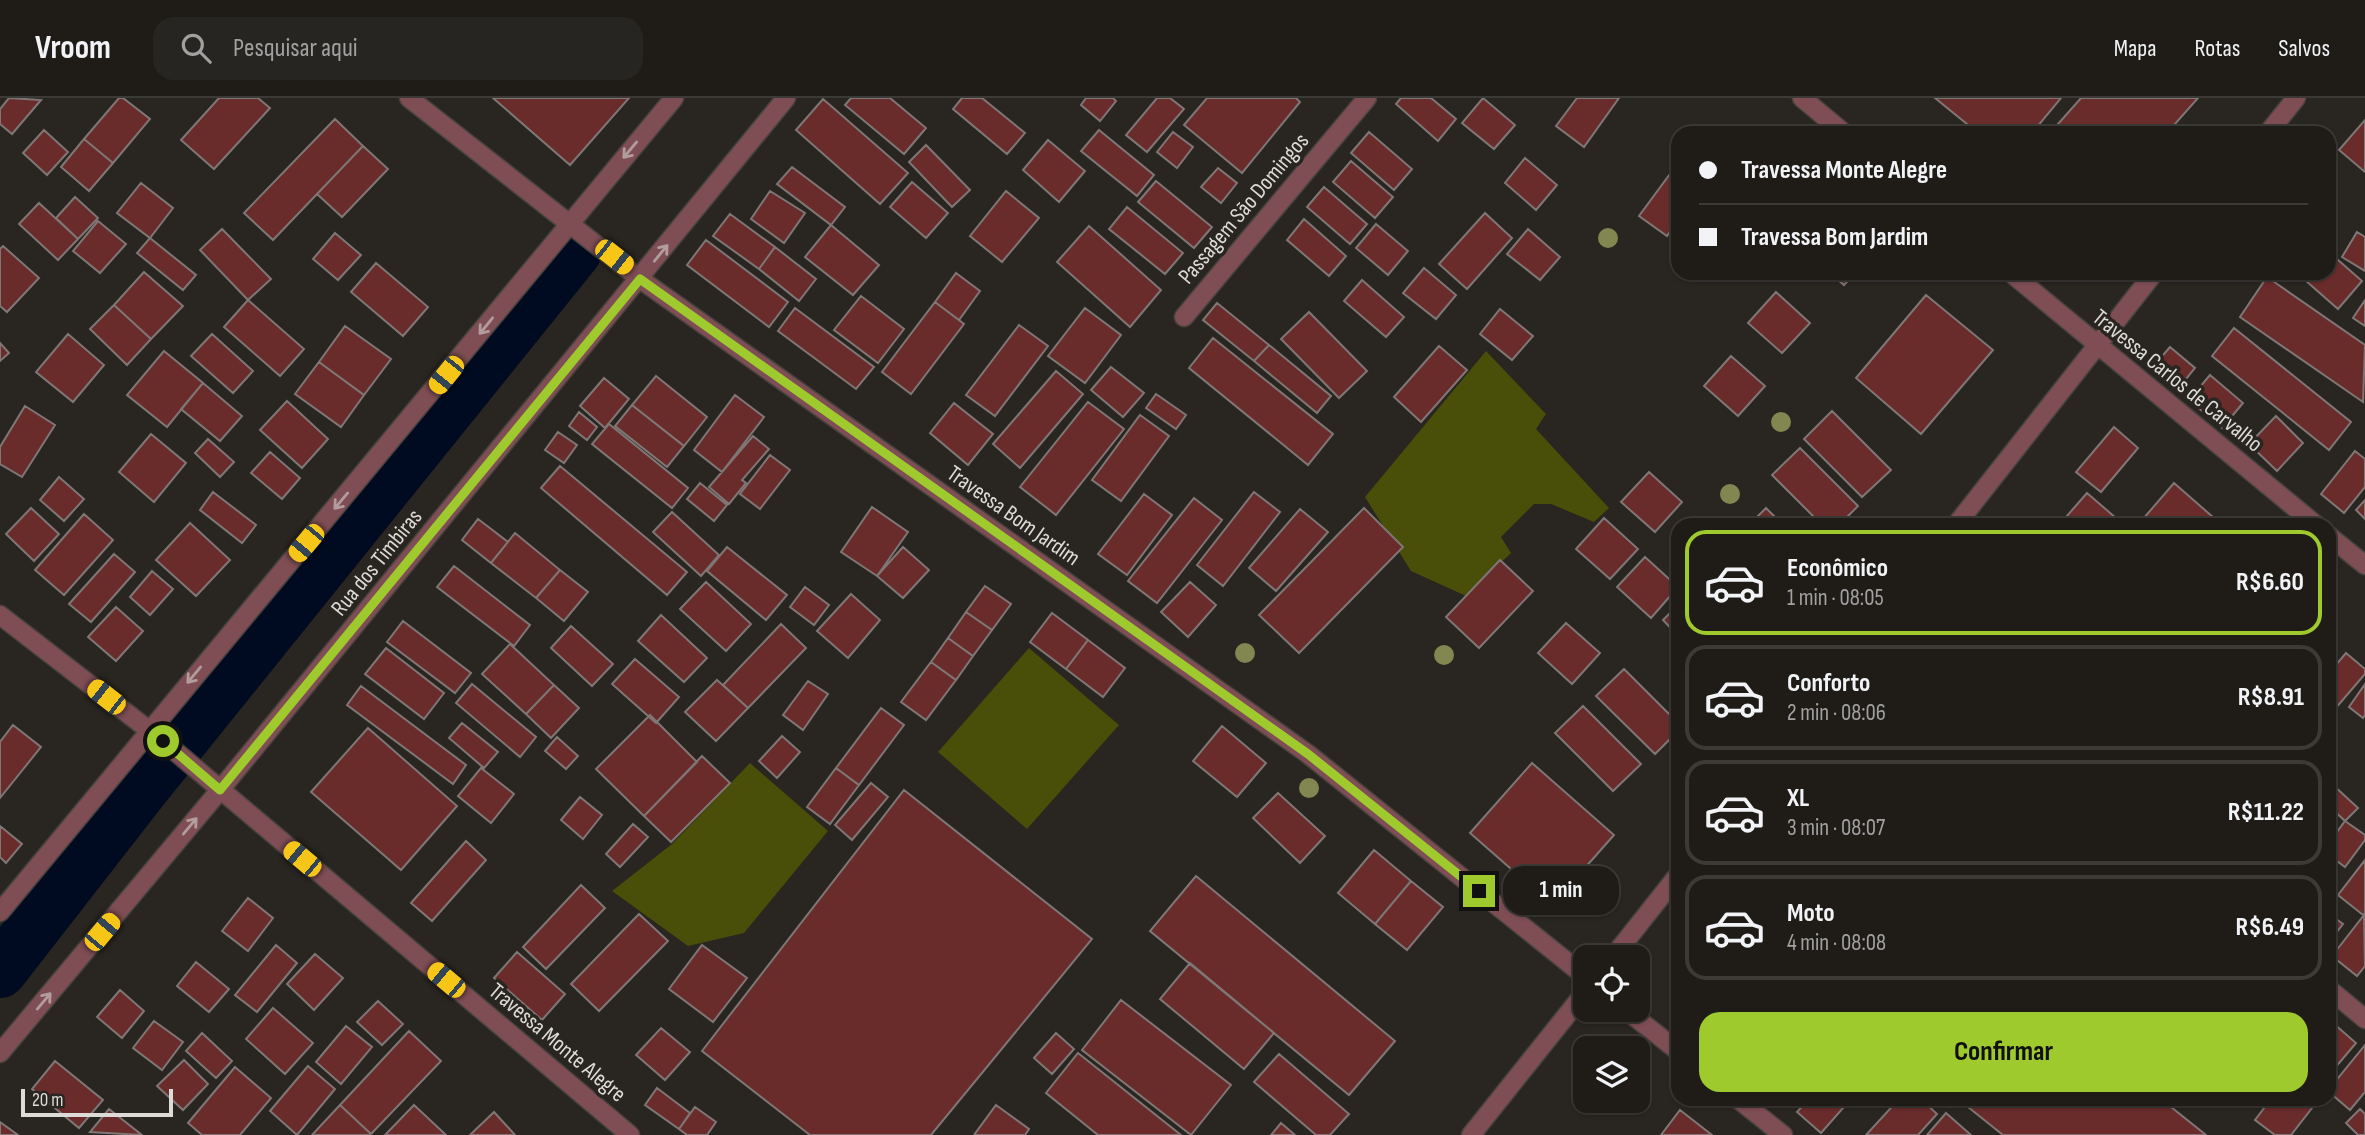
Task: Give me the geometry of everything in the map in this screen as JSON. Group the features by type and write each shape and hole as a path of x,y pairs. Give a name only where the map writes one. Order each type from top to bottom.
{"street":[{"name":"Travessa Bom Jardim","path":"409,98 637,276 1308,754 1573,967"},
{"path":"0,912 674,98"},
{"name":"Rua dos Timbiras","path":"0,1054 220,790 637,276 786,98"},
{"name":"Passagem São Domingos","path":"1184,317 1367,98"},
{"path":"1802,98 1836,126"},
{"path":"2274,126 2296,98"},
{"name":"Travessa Carlos de Carvalho","path":"2019,280 2307,518"},
{"path":"1961,518 2148,280"},
{"path":"2336,542 2365,565"},
{"name":"Travessa Monte Alegre","path":"0,615 149,730 630,1135"},
{"path":"1623,945 1671,884"},
{"path":"2336,995 2365,1019"},
{"path":"1471,1135 1573,1007"},
{"path":"1641,1022 1671,1045"},
{"path":"1747,1106 1783,1135"}],"green space":[{"path":"1486,351 1546,414 1536,429 1609,508 1594,522 1551,504 1534,504 1501,537 1511,553 1466,596 1411,571 1365,497"},
{"path":"1029,648 1119,725 1027,829 938,752"},
{"path":"750,763 828,831 744,933 688,946 612,891 672,844"}],"building":[{"path":"9,98 41,100 12,134 0,124 0,109"},
{"path":"119,98 123,98 150,119 113,163 84,139"},
{"path":"219,98 258,98 270,108 214,169 181,140"},
{"path":"493,98 629,98 570,165"},
{"path":"851,98 890,98 926,128 904,154 845,105"},
{"path":"962,98 982,98 1025,133 1007,154 953,109"},
{"path":"1086,98 1113,98 1116,101 1100,121 1081,105"},
{"path":"1157,98 1170,98 1184,109 1147,152 1126,135"},
{"path":"1207,98 1296,98 1300,102 1242,173 1184,125"},
{"path":"1401,98 1431,98 1456,119 1438,141 1396,104"},
{"path":"1483,98 1515,125 1494,149 1462,123"},
{"path":"1577,98 1619,98 1584,147 1556,126"},
{"path":"1935,98 2061,98 2038,126 1969,126"},
{"path":"2081,98 2198,98 2173,126 2056,126"},
{"path":"823,99 908,173 880,204 796,130"},
{"path":"335,119 363,146 273,240 244,213"},
{"path":"2365,120 2365,172 2339,150"},
{"path":"44,130 68,152 47,175 23,153"},
{"path":"1099,130 1154,175 1137,196 1081,151"},
{"path":"1173,132 1193,147 1177,168 1157,152"},
{"path":"1369,132 1412,169 1394,190 1351,153"},
{"path":"84,139 113,163 89,191 61,167"},
{"path":"1048,140 1085,171 1059,202 1023,170"},
{"path":"926,145 970,190 952,207 909,162"},
{"path":"363,146 388,169 342,217 317,194"},
{"path":"1525,158 1557,185 1536,210 1505,183"},
{"path":"1351,161 1393,197 1375,218 1333,182"},
{"path":"792,167 845,207 831,225 777,184"},
{"path":"1218,168 1237,183 1221,203 1201,187"},
{"path":"1671,173 1671,230 1667,236 1639,216"},
{"path":"1156,181 1212,227 1194,248 1138,202"},
{"path":"912,182 948,213 926,238 890,207"},
{"path":"141,183 173,208 150,238 117,213"},
{"path":"1324,187 1367,224 1350,244 1307,207"},
{"path":"770,191 805,213 784,243 751,219"},
{"path":"1006,191 1039,218 1002,262 970,236"},
{"path":"75,197 98,218 78,239 56,218"},
{"path":"39,203 78,239 58,260 19,224"},
{"path":"1127,207 1183,253 1165,274 1109,229"},
{"path":"1485,213 1512,238 1467,289 1439,264"},
{"path":"730,214 775,247 759,269 713,236"},
{"path":"1304,219 1346,256 1329,276 1287,240"},
{"path":"98,221 126,244 100,273 73,251"},
{"path":"1376,224 1408,251 1388,275 1356,248"},
{"path":"831,225 879,265 853,295 805,257"},
{"path":"1089,226 1161,290 1130,327 1057,262"},
{"path":"222,229 271,279 248,300 200,250"},
{"path":"1528,229 1560,257 1540,280 1507,254"},
{"path":"2357,232 2365,237 2365,271 2342,257"},
{"path":"335,233 361,255 338,280 313,259"},
{"path":"150,238 196,275 183,290 137,253"},
{"path":"706,240 788,302 769,327 687,265"},
{"path":"3,246 39,278 7,312 0,306 0,249"},
{"path":"775,247 816,279 799,301 759,269"},
{"path":"2336,258 2362,281 2338,309 2305,280 2336,280"},
{"path":"376,263 428,307 403,336 351,292"},
{"path":"1424,268 1456,295 1436,319 1403,293"},
{"path":"144,272 183,306 151,339 114,305"},
{"path":"956,273 980,291 959,320 935,302"},
{"path":"1362,280 1404,317 1386,337 1344,301"},
{"path":"2265,280 2271,280 2365,345 2363,402 2240,317"},
{"path":"1776,292 1810,323 1782,353 1748,323"},
{"path":"1926,295 1993,350 1921,434 1856,378"},
{"path":"861,296 904,329 878,363 834,330"},
{"path":"248,300 304,349 280,376 224,327"},
{"path":"2365,300 2365,326 2353,318"},
{"path":"935,302 964,324 911,394 882,372"},
{"path":"1217,303 1269,345 1254,361 1203,320"},
{"path":"114,305 151,339 127,365 90,329"},
{"path":"795,308 874,367 856,389 778,331"},
{"path":"1085,308 1121,335 1085,383 1048,356"},
{"path":"1500,309 1533,336 1512,360 1480,334"},
{"path":"1309,312 1367,371 1339,398 1281,339"},
{"path":"1019,325 1048,346 995,416 966,395"},
{"path":"345,326 391,359 364,395 319,362"},
{"path":"2234,328 2351,422 2329,450 2212,356"},
{"path":"68,334 104,365 73,402 36,372"},
{"path":"212,334 253,371 233,393 191,356"},
{"path":"1213,338 1333,434 1308,465 1189,368"},
{"path":"0,343 9,353 0,361"},
{"path":"1269,345 1331,396 1317,413 1254,361"},
{"path":"1439,346 1467,370 1421,422 1394,397"},
{"path":"2170,347 2195,368 2178,389 2153,367"},
{"path":"164,351 203,383 167,427 127,395"},
{"path":"1731,356 1765,386 1738,416 1704,386"},
{"path":"319,362 364,395 341,427 295,394"},
{"path":"1111,367 1144,393 1123,417 1091,390"},
{"path":"1056,371 1083,394 1020,468 993,444"},
{"path":"2210,375 2243,403 2222,428 2189,400"},
{"path":"656,376 707,417 684,446 632,405"},
{"path":"604,378 629,399 605,428 580,406"},
{"path":"203,383 242,416 220,441 181,409"},
{"path":"1156,394 1186,415 1176,429 1146,408"},
{"path":"735,395 764,417 722,472 694,450"},
{"path":"287,401 328,439 302,468 260,430"},
{"path":"1088,402 1124,429 1056,515 1020,487"},
{"path":"954,403 993,434 968,465 930,433"},
{"path":"632,405 684,446 667,467 615,426"},
{"path":"25,406 55,425 22,477 0,464 0,447"},
{"path":"1832,411 1891,470 1862,497 1804,439"},
{"path":"579,412 597,427 587,440 569,426"},
{"path":"1140,415 1169,436 1121,501 1092,480"},
{"path":"2276,416 2303,443 2277,471 2249,444"},
{"path":"609,424 688,488 672,508 592,444"},
{"path":"2114,427 2138,448 2101,492 2076,472"},
{"path":"558,432 577,445 564,463 545,450"},
{"path":"151,434 186,463 154,502 119,472"},
{"path":"753,436 769,449 742,480 746,483 729,504 709,487"},
{"path":"208,439 234,462 220,477 195,453"},
{"path":"1800,448 1858,506 1846,518 1815,518 1772,475"},
{"path":"2355,451 2365,459 2365,487 2344,513 2321,494"},
{"path":"270,452 300,478 282,499 251,473"},
{"path":"770,455 790,470 760,509 740,494"},
{"path":"560,466 687,572 667,595 541,488"},
{"path":"1649,472 1682,502 1655,532 1621,502"},
{"path":"59,477 84,499 64,521 40,500"},
{"path":"700,483 727,505 714,521 687,499"},
{"path":"2174,483 2214,518 2144,518"},
{"path":"213,492 256,525 242,543 200,510"},
{"path":"1254,492 1280,512 1223,586 1197,565"},
{"path":"2087,493 2116,518 2065,518"},
{"path":"1144,494 1172,515 1127,575 1098,554"},
{"path":"1194,498 1222,520 1157,603 1128,581"},
{"path":"2365,500 2365,519 2356,510"},
{"path":"872,507 908,532 877,576 841,552"},
{"path":"31,508 59,534 34,561 6,534"},
{"path":"1364,508 1403,547 1299,653 1259,615"},
{"path":"1766,508 1776,518 1756,518"},
{"path":"1300,509 1328,532 1276,591 1249,568"},
{"path":"672,512 719,555 701,576 653,532"},
{"path":"84,514 113,540 64,595 35,570"},
{"path":"1604,518 1638,549 1610,579 1576,549"},
{"path":"478,519 508,542 491,563 462,540"},
{"path":"190,523 230,560 196,596 156,560"},
{"path":"515,533 560,570 536,598 491,563"},
{"path":"727,547 787,595 766,620 707,571"},
{"path":"903,547 929,570 903,598 877,576"},
{"path":"114,554 135,572 91,622 69,604"},
{"path":"1645,557 1671,581 1671,595 1651,618 1617,587"},
{"path":"1500,560 1533,591 1479,648 1446,617"},
{"path":"454,566 530,625 514,646 437,587"},
{"path":"560,570 588,592 564,621 536,598"},
{"path":"152,571 173,589 150,615 130,597"},
{"path":"706,582 751,624 726,651 680,609"},
{"path":"1190,582 1216,605 1188,637 1161,612"},
{"path":"985,586 1011,604 992,630 966,612"},
{"path":"805,587 829,605 814,625 790,607"},
{"path":"851,594 880,620 848,658 817,631"},
{"path":"116,607 143,631 116,661 88,637"},
{"path":"966,612 992,630 973,656 948,638"},
{"path":"1671,612 1671,629 1663,620"},
{"path":"1052,613 1088,640 1066,669 1030,642"},
{"path":"661,615 707,658 684,682 638,641"},
{"path":"403,621 471,673 455,693 387,642"},
{"path":"1566,623 1600,653 1572,684 1538,653"},
{"path":"781,624 806,648 748,708 723,685"},
{"path":"571,626 613,664 592,686 551,648"},
{"path":"948,638 973,656 956,680 931,662"},
{"path":"1088,640 1125,668 1103,697 1066,669"},
{"path":"510,644 554,685 526,714 482,674"},
{"path":"386,648 444,693 424,719 365,674"},
{"path":"2346,653 2365,669 2365,674 2336,708 2336,665"},
{"path":"635,659 679,697 656,723 612,684"},
{"path":"931,662 956,680 926,720 901,702"},
{"path":"1624,669 1671,716 1671,738 1655,754 1596,696"},
{"path":"717,680 748,708 716,741 685,712"},
{"path":"808,681 828,694 803,730 783,715"},
{"path":"472,684 536,737 520,757 456,703"},
{"path":"2365,684 2365,715 2363,718 2349,707"},
{"path":"554,685 579,708 551,738 526,714"},
{"path":"361,686 466,765 453,784 347,705"},
{"path":"1583,706 1641,764 1613,791 1555,733"},
{"path":"881,708 904,725 859,785 836,768"},
{"path":"650,715 697,762 644,816 596,769"},
{"path":"462,723 498,752 484,768 449,738"},
{"path":"13,725 41,747 0,798 0,742"},
{"path":"1222,726 1266,763 1237,797 1193,761"},
{"path":"368,728 457,806 401,870 311,792"},
{"path":"782,736 800,752 777,778 759,761"},
{"path":"557,737 578,756 566,769 545,751"},
{"path":"702,756 730,783 671,842 644,816"},
{"path":"1532,763 1614,835 1552,905 1470,833"},
{"path":"481,768 514,794 491,823 458,796"},
{"path":"836,768 859,785 830,824 807,807"},
{"path":"871,783 888,797 852,840 835,825"},
{"path":"2336,788 2358,808 2345,821 2336,813"},
{"path":"904,790 1092,939 931,1135 810,1135 702,1051"},
{"path":"1278,793 1325,836 1300,863 1253,818"},
{"path":"580,797 602,815 583,839 561,820"},
{"path":"2345,821 2365,835 2365,840 2345,867 2336,860 2336,833"},
{"path":"633,824 648,837 620,867 606,854"},
{"path":"0,826 22,844 6,863 0,857"},
{"path":"466,841 486,860 432,921 411,903"},
{"path":"1374,850 1411,881 1375,924 1338,893"},
{"path":"2365,860 2365,913 2363,915 2338,895"},
{"path":"1196,876 1395,1041 1349,1095 1150,931"},
{"path":"1411,881 1443,907 1407,950 1375,924"},
{"path":"581,885 605,908 546,969 523,947"},
{"path":"248,898 273,918 248,951 222,931"},
{"path":"639,914 668,941 599,1011 571,984"},
{"path":"2364,915 2365,966 2357,976 2336,959 2336,951"},
{"path":"2336,919 2343,924 2336,933"},
{"path":"276,945 297,963 257,1012 235,995"},
{"path":"702,945 747,978 713,1022 669,989"},
{"path":"517,952 565,994 542,1020 494,978"},
{"path":"315,954 343,978 314,1010 287,984"},
{"path":"196,962 229,989 209,1012 177,986"},
{"path":"1190,963 1274,1033 1244,1069 1160,999"},
{"path":"120,990 144,1011 122,1038 97,1017"},
{"path":"1121,1000 1231,1085 1191,1135 1082,1050"},
{"path":"378,1001 403,1024 382,1045 357,1022"},
{"path":"273,1008 313,1043 285,1074 246,1039"},
{"path":"154,1021 183,1042 162,1070 133,1048"},
{"path":"346,1026 372,1047 341,1084 316,1062"},
{"path":"2336,1026 2356,1043 2336,1067"},
{"path":"661,1028 690,1052 665,1080 636,1055"},
{"path":"409,1031 441,1061 371,1134 340,1105"},
{"path":"202,1033 232,1061 216,1078 186,1051"},
{"path":"1056,1033 1074,1049 1052,1074 1034,1058"},
{"path":"2365,1045 2365,1092 2350,1110 2336,1098 2336,1080"},
{"path":"1078,1053 1181,1135 1098,1135 1046,1093"},
{"path":"1279,1054 1349,1114 1330,1135 1316,1135 1254,1082"},
{"path":"184,1060 208,1084 183,1110 157,1086"},
{"path":"55,1061 103,1100 79,1128 32,1089"},
{"path":"308,1066 335,1089 297,1135 270,1111"},
{"path":"235,1067 271,1098 240,1135 202,1135 188,1123"},
{"path":"657,1088 690,1113 679,1129 645,1105"},
{"path":"340,1105 371,1134 312,1135"},
{"path":"414,1105 446,1135 385,1135"},
{"path":"996,1105 1029,1129 1025,1135 974,1135"},
{"path":"1803,1106 1845,1106 1821,1133 1797,1112"},
{"path":"1893,1106 1928,1106 1937,1114 1918,1135 1866,1135"},
{"path":"1967,1106 2170,1106 2206,1135 2003,1135"},
{"path":"2266,1106 2314,1106 2291,1135 2275,1135 2255,1120"},
{"path":"695,1107 716,1122 707,1135 687,1135 679,1129"},
{"path":"109,1109 142,1135 90,1132"},
{"path":"2360,1109 2365,1114 2365,1135 2358,1135 2346,1123"},
{"path":"1680,1110 1712,1135 1661,1135"},
{"path":"494,1112 515,1135 470,1135"},
{"path":"1946,1113 1971,1135 1927,1135"},
{"path":"0,1122 18,1135 0,1135"},
{"path":"1281,1123 1295,1135 1271,1135"}],"waterway":[{"path":"0,971 144,786 575,251"}],"route":[{"path":"163,741 220,790 640,279 1308,754 1479,891"}]}
